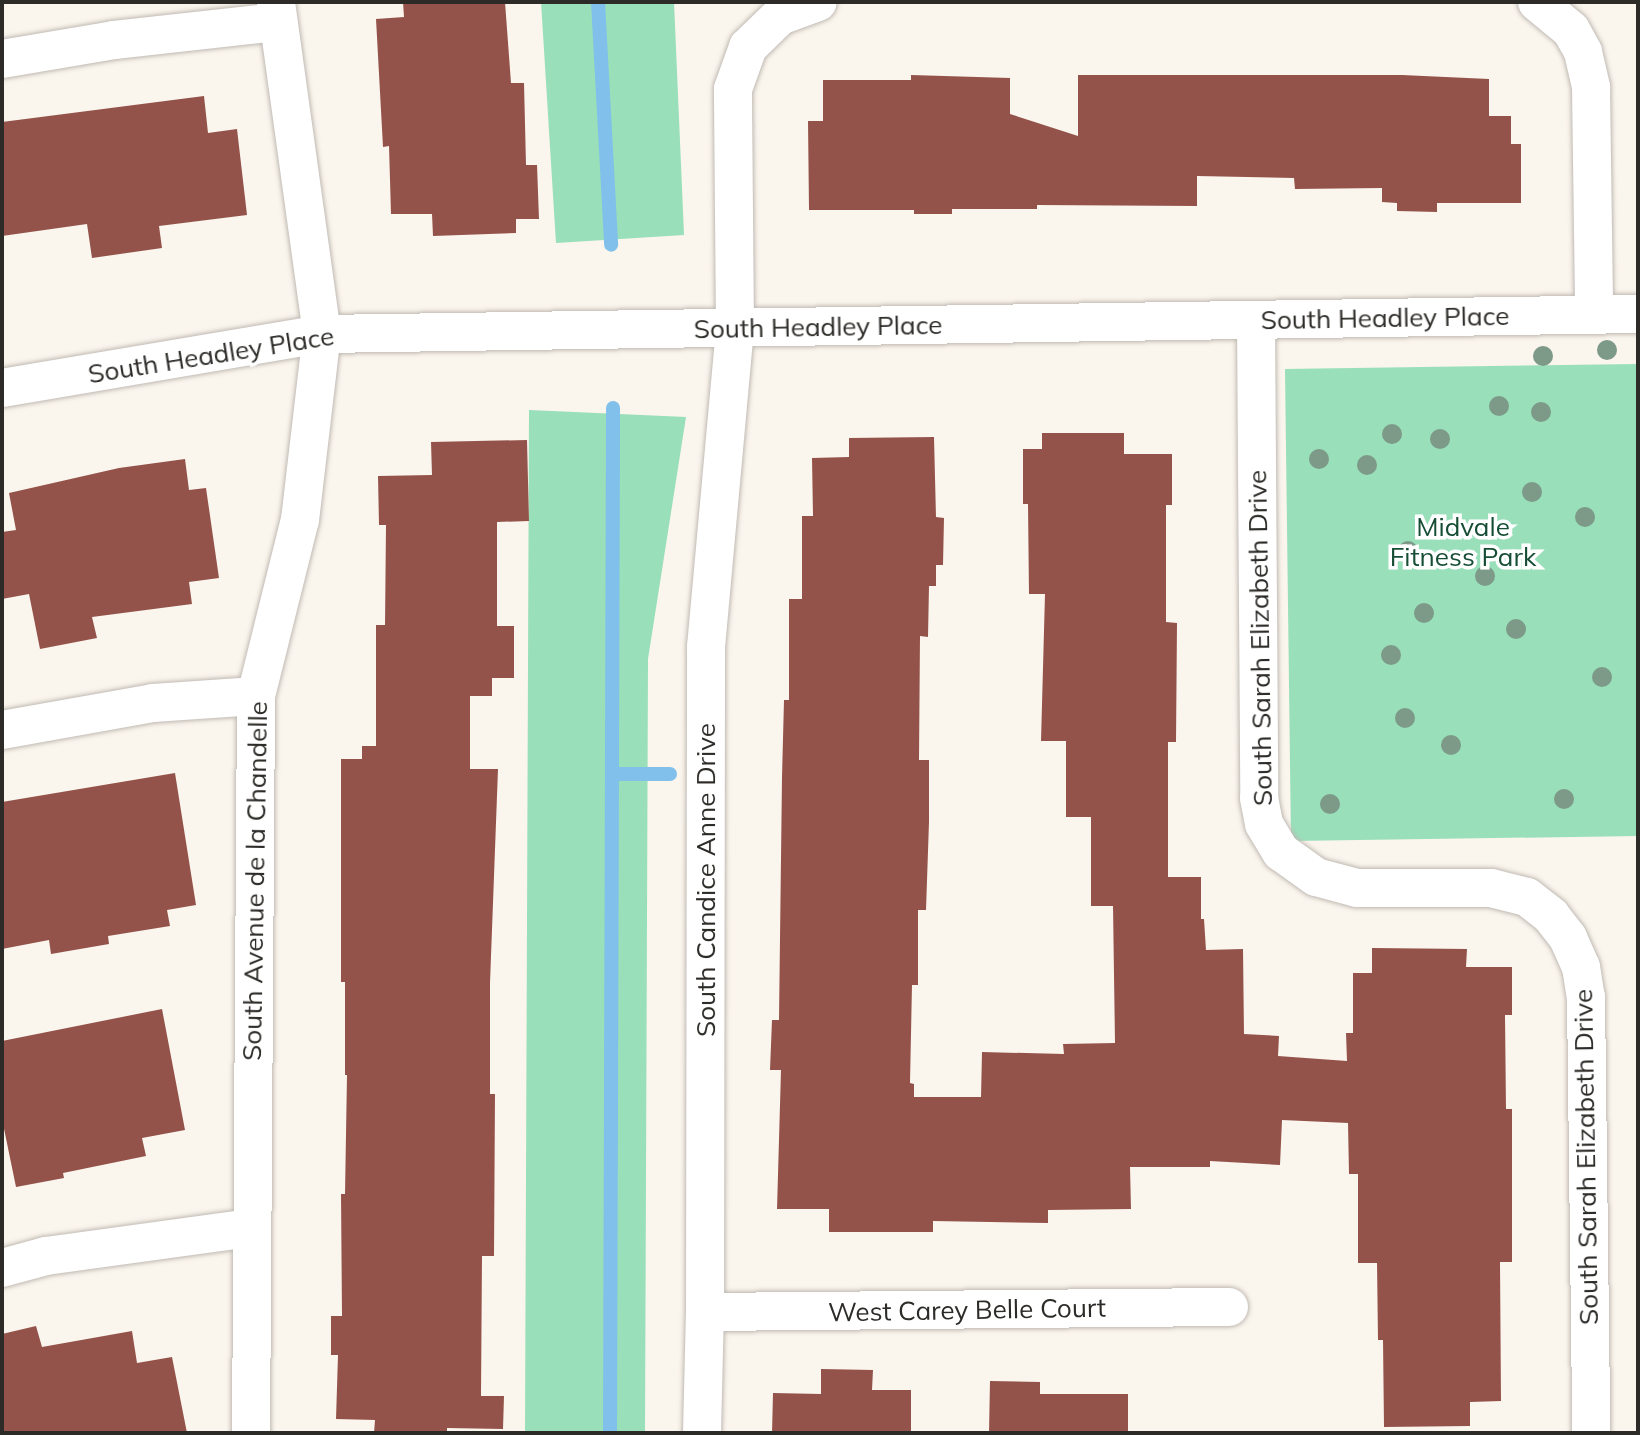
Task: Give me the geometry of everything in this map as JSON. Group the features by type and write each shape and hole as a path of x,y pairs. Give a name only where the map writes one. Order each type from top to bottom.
{"street":[{"name":"South Candice Anne Drive","path":"702,1433 705,1312 706,647 735,328 733,89 748,47 780,16 818,2"},
{"path":"1537,2 1571,30 1583,52 1591,88 1594,314"},
{"path":"2,59 277,12"},
{"name":"South Avenue de la Chandelle","path":"251,1433 250,1228 256,696 300,520 322,334 277,12"},
{"name":"South Headley Place","path":"2,388 322,334 1638,314"},
{"name":"South Sarah Elizabeth Drive","path":"1256,320 1259,798 1264,824 1281,852 1316,877 1356,888 1491,888 1527,897 1551,916 1568,938 1581,967 1586,997 1591,1433"},
{"path":"2,730 153,703 256,696"},
{"path":"2,1268 46,1256 250,1228"},
{"name":"West Carey Belle Court","path":"705,1312 1229,1307"}],"green space":[{"path":"541,2 674,2 684,235 556,243"},
{"name":"Midvale Fitness Park","path":"1638,364 1638,836 1291,841 1285,369"},
{"path":"529,410 686,417 648,659 645,1433 525,1433"}],"building":[{"path":"403,2 505,2 511,83 524,83 526,165 537,165 539,219 516,219 516,233 433,236 432,214 391,214 389,146 383,147 376,19 404,17"},
{"path":"911,75 1010,78 1010,114 1078,136 1078,75 1402,75 1489,79 1489,116 1511,116 1511,144 1521,144 1521,203 1437,203 1437,212 1397,211 1397,203 1382,202 1382,188 1295,189 1294,178 1197,176 1197,206 1037,205 1037,209 952,209 952,214 914,214 914,210 809,210 808,121 823,121 823,80 911,80"},
{"path":"204,96 208,133 237,129 247,215 159,226 162,248 92,258 87,224 2,236 2,122"},
{"path":"1042,433 1124,433 1124,454 1172,454 1172,505 1166,505 1166,622 1177,623 1176,742 1168,742 1168,877 1201,877 1201,919 1204,919 1206,950 1243,949 1244,1034 1279,1036 1278,1056 1347,1061 1346,1033 1353,1033 1353,973 1372,973 1372,948 1467,949 1466,967 1512,967 1512,1015 1505,1015 1506,1109 1512,1109 1512,1262 1500,1262 1501,1401 1470,1402 1470,1426 1384,1427 1383,1340 1378,1340 1377,1263 1358,1263 1358,1174 1349,1174 1348,1123 1282,1120 1280,1165 1210,1161 1210,1167 1130,1167 1131,1209 1048,1210 1048,1223 933,1221 933,1232 829,1232 829,1209 777,1209 781,1070 770,1070 772,1020 779,1020 782,777 784,700 789,700 789,599 802,599 802,516 813,516 812,458 849,457 849,438 934,437 936,517 944,518 943,565 936,565 936,586 929,586 928,637 920,636 919,760 929,760 929,822 926,910 918,910 918,985 912,985 910,1083 914,1084 914,1097 981,1097 982,1052 1064,1054 1063,1044 1115,1043 1113,906 1091,906 1091,817 1066,817 1066,741 1041,741 1045,594 1029,594 1028,504 1023,504 1023,449 1042,449"},
{"path":"527,440 529,521 497,522 497,626 514,626 514,678 492,678 492,696 470,696 470,769 498,769 490,983 490,1094 495,1094 494,1256 482,1256 481,1396 504,1396 503,1429 447,1428 447,1433 374,1433 375,1420 336,1419 338,1355 331,1355 331,1316 342,1316 341,1194 345,1194 347,1075 345,982 341,982 341,759 362,759 362,746 376,746 376,625 385,625 386,525 379,525 378,476 432,475 431,442"},
{"path":"185,459 189,490 206,488 219,578 189,582 192,604 92,617 97,638 40,649 29,594 2,599 2,532 16,530 9,493 119,468"},
{"path":"175,773 196,905 167,910 170,926 108,936 109,944 51,954 49,940 2,949 2,802"},
{"path":"162,1009 185,1130 142,1138 146,1156 63,1173 64,1178 16,1187 2,1119 2,1041"},
{"path":"36,1326 42,1347 132,1331 137,1363 172,1357 187,1433 2,1433 2,1334"},
{"path":"821,1369 873,1370 872,1390 911,1390 911,1433 772,1433 773,1393 821,1394"},
{"path":"990,1381 1040,1382 1040,1394 1128,1394 1128,1433 989,1433"}],"waterway":[{"path":"598,2 611,245"},
{"path":"610,1433 613,408"},
{"path":"612,774 670,774"}]}
